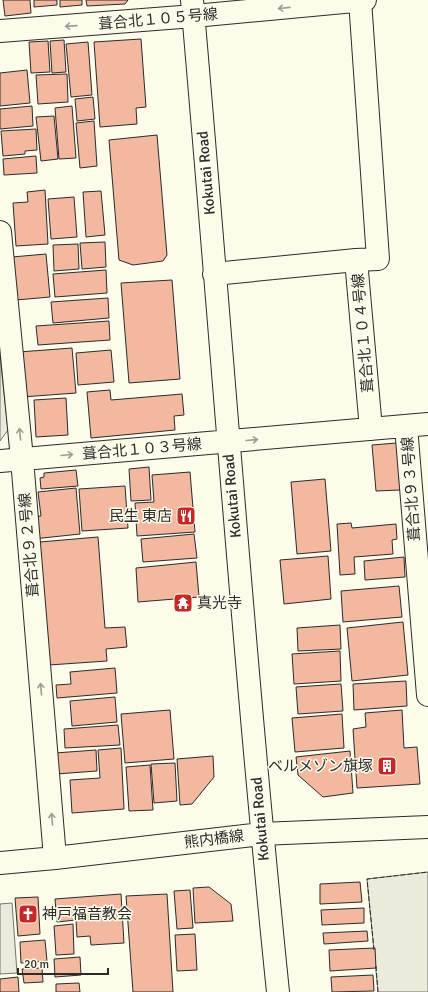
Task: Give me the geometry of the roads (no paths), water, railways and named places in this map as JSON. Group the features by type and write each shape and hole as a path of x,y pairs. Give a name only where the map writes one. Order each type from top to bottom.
{"street":[{"path":"356,260 378,259 360,0"},
{"name":"葺合北１０５号線","path":"0,31 193,8 365,0"},
{"name":"Kokutai Road","path":"193,8 261,834 278,992"},
{"name":"葺合北９２号線","path":"0,232 22,459 55,858"},
{"name":"葺合北１０４号線","path":"214,274 356,260 371,429"},
{"name":"葺合北１０３号線","path":"0,461 428,424"},
{"name":"葺合北９３号線","path":"406,426 424,611 428,695"},
{"name":"熊内橋線","path":"0,863 261,834 428,827"}],"place":[{"name":"民生 東店","path":"186,516"},
{"name":"真光寺","path":"183,603"},
{"name":"ベルメゾン旗塚","path":"387,766"},
{"name":"神戸福音教会","path":"28,914"}]}
